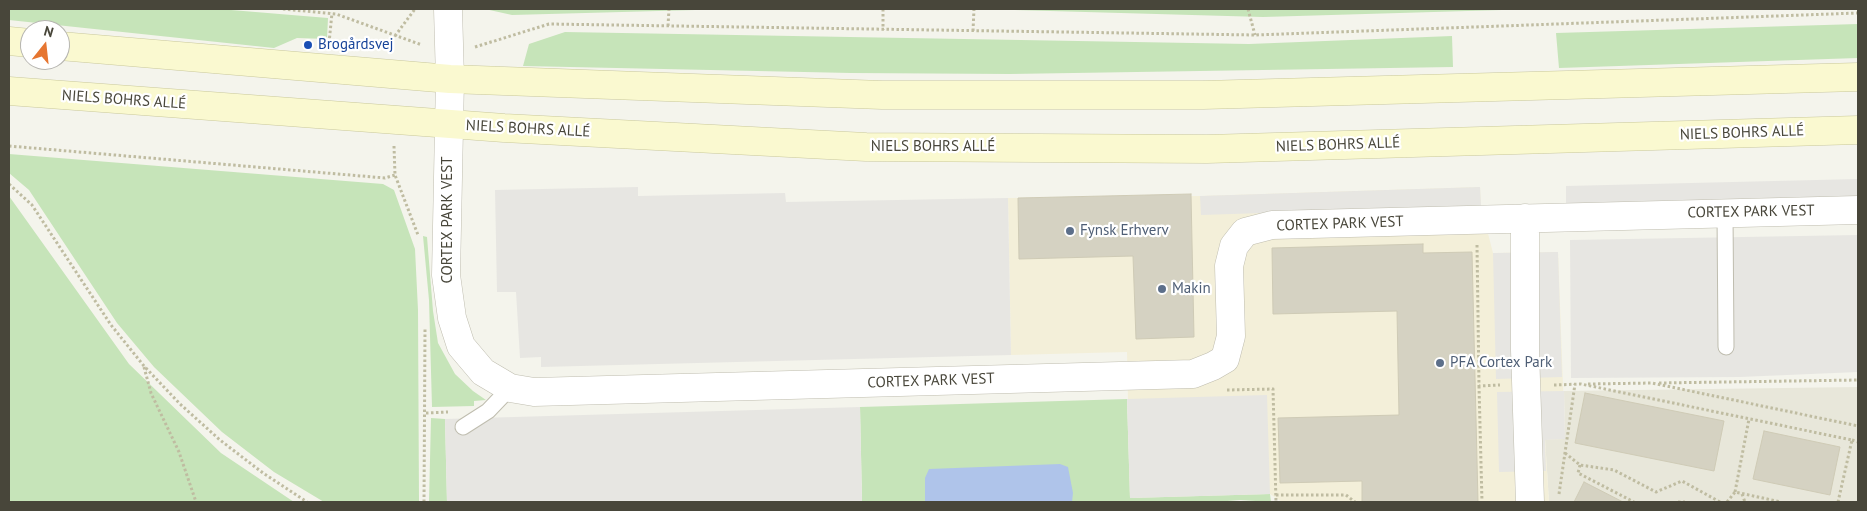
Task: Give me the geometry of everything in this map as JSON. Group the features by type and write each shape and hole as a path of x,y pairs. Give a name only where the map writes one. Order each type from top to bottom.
{"street":[{"name":"CORTEX PARK VEST","path":"448,9 450,79 446,275 452,318 461,346 483,372 510,388 534,392 1193,374 1225,359 1231,336 1229,266 1234,246 1245,232 1272,225 1858,210"},
{"path":"70,47 450,79 882,96 1203,95 1858,77"},
{"name":"NIELS BOHRS ALLÉ","path":"9,90 448,124 866,147 1188,148 1858,130"},
{"path":"1525,218 1526,385 1530,502"}],"lane":[{"path":"1725,213 1726,348"},
{"path":"462,427 488,411 510,388"}],"path":[{"path":"283,9 336,14 417,44 449,50 481,46 549,24 1255,35 1858,13"},
{"path":"396,36 415,9"},
{"path":"668,26 669,9"},
{"path":"883,9 884,30"},
{"path":"973,31 974,9"},
{"path":"1248,9 1255,35"},
{"path":"1764,9 1765,15"},
{"path":"9,146 385,178 395,175 420,240"},
{"path":"9,184 32,205 111,324 144,366 180,404 220,440 263,474 307,502"},
{"path":"1476,220 1482,502"},
{"path":"424,502 427,365 425,325"},
{"path":"144,366 151,393 179,452 196,502"},
{"path":"1479,386 1858,380"},
{"path":"1652,383 1858,426"},
{"path":"1558,502 1575,384"},
{"path":"1581,384 1858,442"},
{"path":"1727,502 1735,492 1749,419"},
{"path":"1838,502 1852,440"},
{"path":"1565,453 1580,465 1614,470 1656,492 1682,481 1720,502"},
{"path":"1580,465 1578,472 1634,502"},
{"path":"1735,492 1781,502"},
{"path":"1741,493 1744,502"},
{"path":"1276,495 1346,495 1355,502"},
{"path":"1678,502 1685,502"}],"shaded area":[{"path":"1858,179 1858,198 1566,206 1566,186"},
{"path":"638,187 638,196 785,193 786,202 1008,198 1011,355 541,367 541,357 520,358 516,292 497,292 495,190"},
{"path":"1480,187 1481,206 1493,253 1558,252 1565,439 1545,440 1549,502 1282,502 1270,494 1130,498 1127,352 1011,355 1008,198 1201,196"},
{"path":"1480,187 1481,206 1201,215 1200,196"},
{"path":"1858,235 1858,372 1740,377 1571,378 1570,240"},
{"path":"1558,252 1562,377 1496,379 1493,253"},
{"path":"1858,387 1858,502 1549,502 1545,439 1565,439 1564,391"},
{"path":"1564,391 1565,439 1545,440 1546,471 1499,472 1497,392"},
{"path":"1267,395 1270,494 1130,498 1127,399"},
{"path":"860,407 862,502 447,502 445,419"}],"green space":[{"path":"9,9 219,9 328,18 327,39 297,38 274,48 70,26 70,20 9,20"},
{"path":"485,9 732,9 512,15"},
{"path":"979,9 1536,9 1263,17"},
{"path":"1858,24 1858,58 1559,68 1556,33"},
{"path":"565,32 1249,44 1452,36 1453,67 1010,74 851,73 523,66 529,44"},
{"path":"9,154 383,184 394,190 415,249 418,310 419,502 324,502 274,472 222,432 154,367 117,323 29,190 9,173"},
{"path":"9,196 129,364 221,453 294,502 9,502"},
{"path":"423,236 427,237 433,311 438,343 455,374 486,400 474,401 474,406 432,407 429,300"},
{"path":"1127,399 1130,498 1270,494 1271,502 1240,500 1215,502 862,502 860,407"},
{"path":"431,418 445,419 447,502 429,502"}],"water":[{"path":"1060,464 1068,467 1073,493 1072,502 925,502 925,478 929,469"}],"building":[{"path":"1191,194 1194,337 1136,339 1133,256 1019,259 1018,198"},
{"path":"1423,244 1423,253 1472,252 1478,502 1362,502 1362,481 1280,483 1278,418 1399,415 1397,311 1273,314 1272,248"},
{"path":"1585,393 1724,421 1714,471 1575,443"},
{"path":"1764,431 1840,447 1830,495 1753,479"},
{"path":"1584,482 1623,502 1574,502"}],"place":[{"name":"Brogårdsvej","path":"308,45"},
{"name":"Fynsk Erhverv","path":"1070,231"},
{"name":"Makin","path":"1162,289"},
{"name":"PFA Cortex Park","path":"1440,363"}]}
